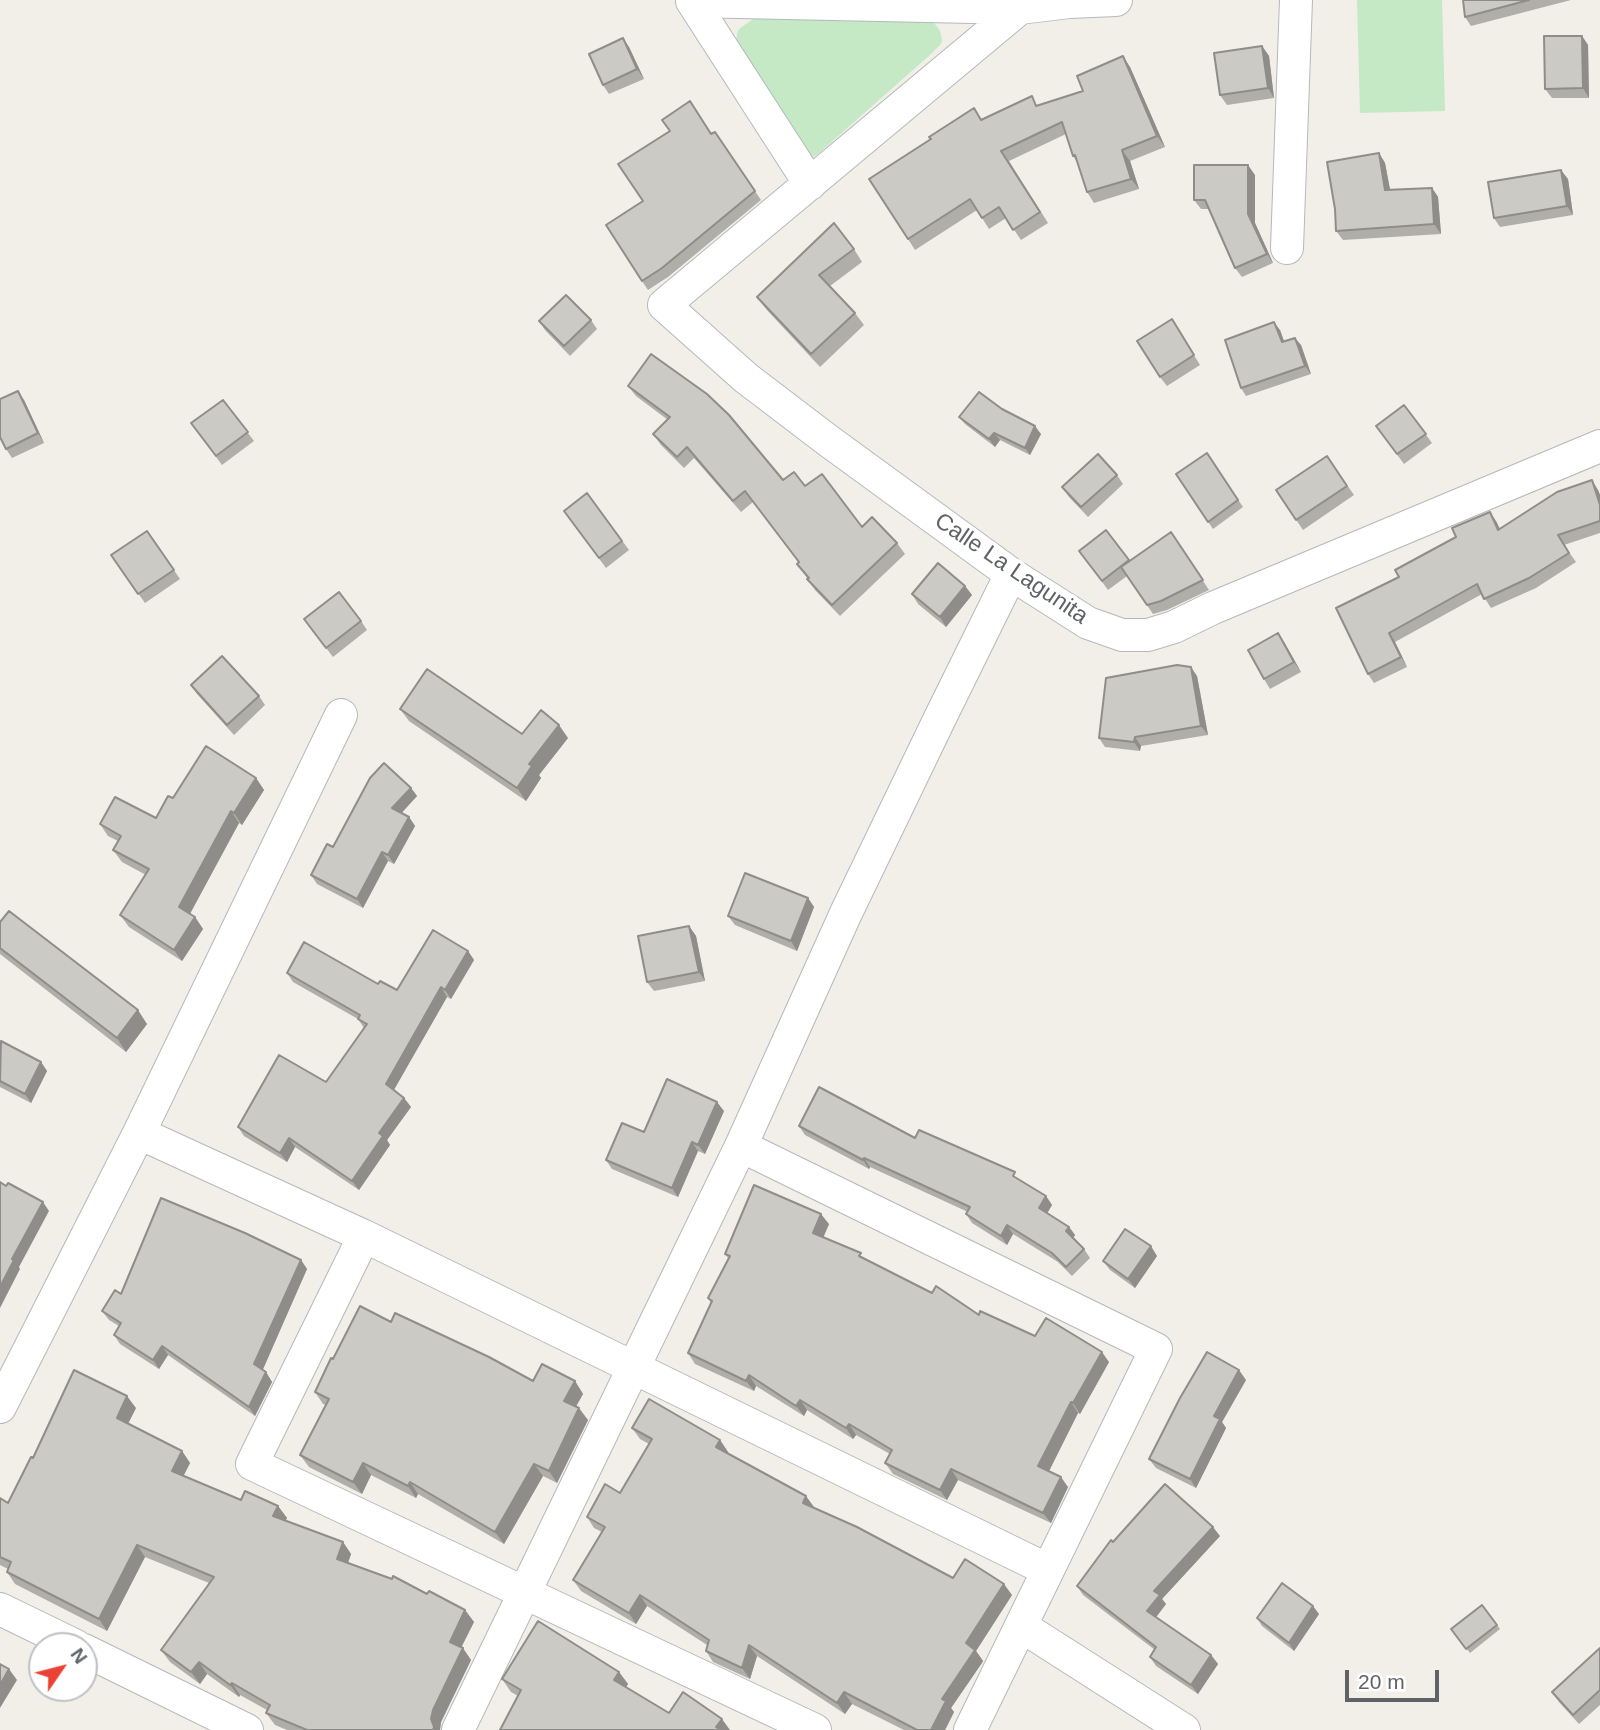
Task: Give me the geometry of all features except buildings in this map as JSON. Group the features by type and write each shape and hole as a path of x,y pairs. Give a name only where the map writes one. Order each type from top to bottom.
{"street":[{"path":"1020,8 810,184 692,1 1020,8 1116,0"},
{"path":"1287,248 1296,0"},
{"name":"Calle La Lagunita","path":"810,184 664,305 746,378 1012,575 1088,623 1122,635 1148,635 1174,627 1213,608 1600,446"},
{"path":"458,1730 741,1146 846,913 1012,575"},
{"path":"0,1407 139,1133 341,715"},
{"path":"139,1133 365,1236 1048,1570"},
{"path":"741,1146 1156,1349 970,1730"},
{"path":"365,1236 253,1464 815,1730"},
{"path":"0,1609 47,1632"},
{"path":"1021,1626 1184,1730"},
{"path":"98,1657 247,1730"}],"green space":[{"path":"1357,0 1442,0 1445,111 1360,113"},
{"path":"756,17 932,20 940,31 942,40 931,54 813,157 808,154 736,44 739,29"}]}
